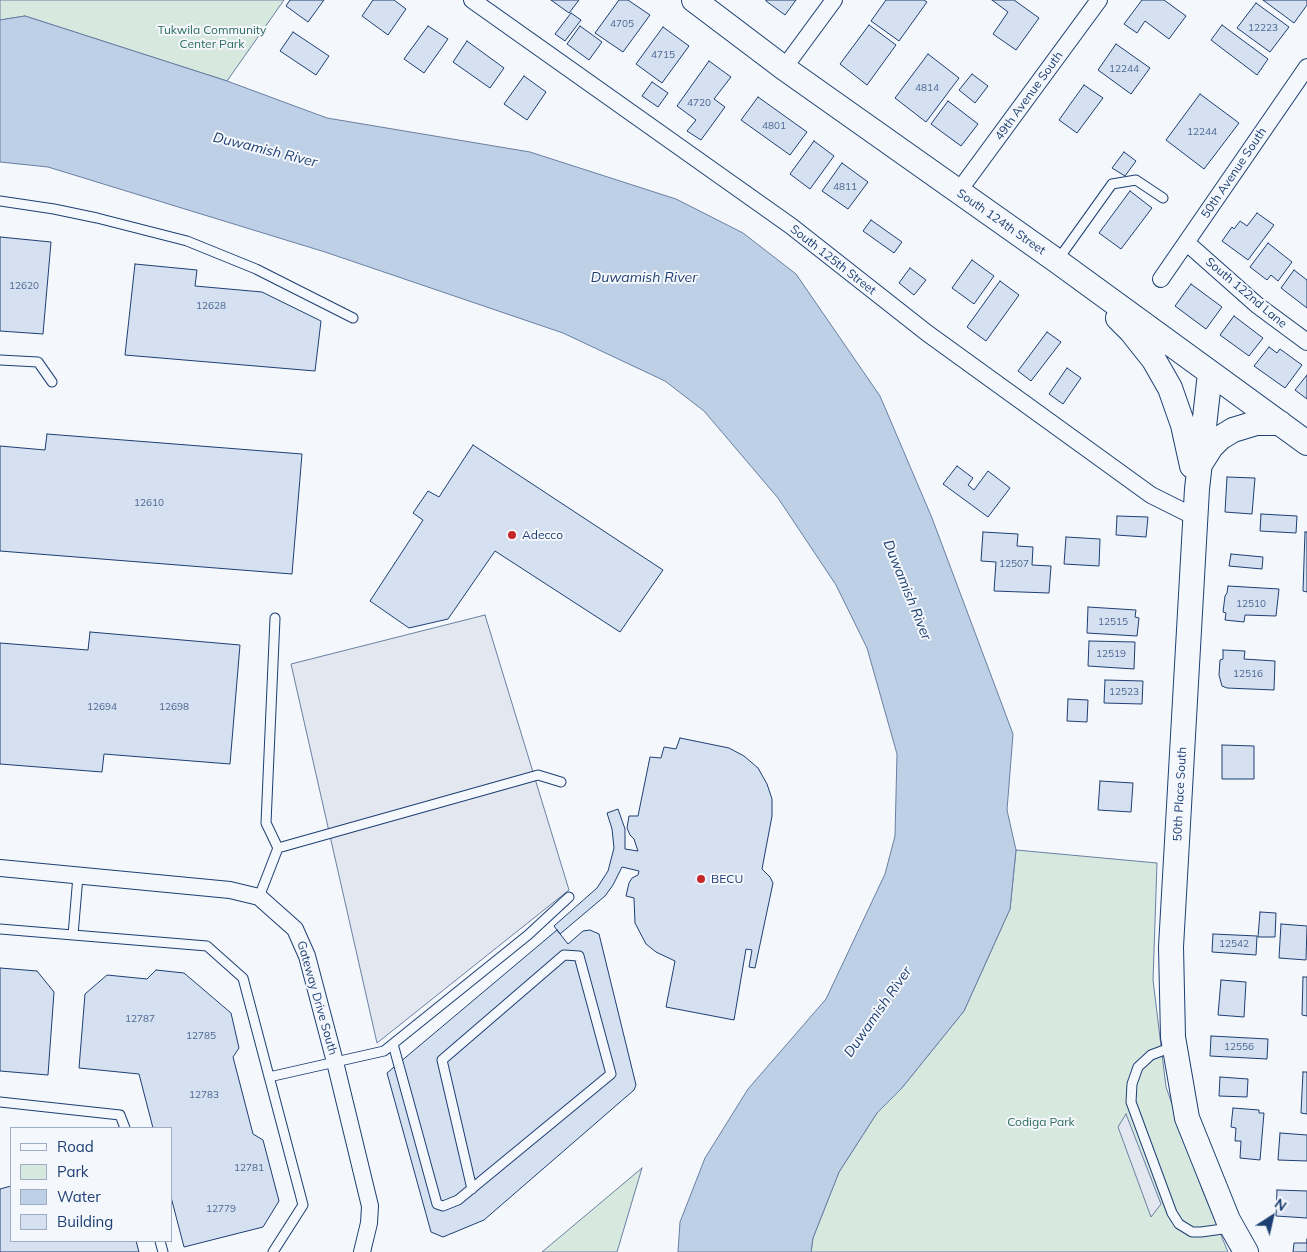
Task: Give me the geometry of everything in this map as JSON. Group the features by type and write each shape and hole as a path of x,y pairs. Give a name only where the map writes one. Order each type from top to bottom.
{"street":[{"name":"South 125th Street","path":"472,0 790,226 927,333 1151,495 1195,517"},
{"name":"South 124th Street","path":"694,0 784,68 1307,443"},
{"path":"784,68 834,0"},
{"name":"49th Avenue South","path":"958,192 1099,0"},
{"name":"50th Avenue South","path":"1161,279 1307,67"},
{"name":"South 122nd Lane","path":"1187,242 1257,305 1307,342"},
{"path":"1064,267 1131,332 1154,360 1170,388 1183,424 1197,479"},
{"name":"50th Place South","path":"1210,373 1197,479 1171,947 1173,1037 1187,1118 1233,1227 1246,1252"},
{"path":"1178,411 1210,373"},
{"path":"1197,479 1211,447 1220,438 1233,430 1256,423 1280,424"},
{"name":"Gateway Drive South","path":"0,868 230,890 259,898 295,929 307,956 370,1206 369,1222 362,1252"}],"lane":[{"path":"1064,267 1112,184 1136,180 1163,198"},
{"path":"0,201 88,216 187,241 256,269 353,318"},
{"path":"0,360 38,362 52,382"},
{"path":"259,898 278,848 266,823 275,618"},
{"path":"278,848 538,775 561,782"},
{"path":"73,935 78,876"},
{"path":"270,1077 384,1051 528,935 569,897"},
{"path":"0,929 207,946 243,978 303,1205 272,1252"},
{"path":"393,1044 437,1204 443,1206 458,1200 472,1189 611,1074 579,956 564,955 442,1060 472,1189"},
{"path":"1175,1046 1152,1055 1138,1067 1132,1084 1131,1102 1172,1214 1179,1224 1192,1232 1233,1227"},
{"path":"0,1102 120,1115 124,1127"}],"green space":[{"name":"Tukwila Community Center Park","path":"0,0 284,0 227,81 25,16 0,20"},
{"name":"Codiga Park","path":"1016,850 1157,863 1153,980 1166,1087 1202,1189 1228,1252 811,1252 813,1238 839,1172 877,1113 901,1089 964,1011 1010,909"},
{"path":"642,1168 617,1252 542,1252"}],"shaded area":[{"path":"485,615 569,890 377,1043 291,664"},
{"path":"1126,1114 1161,1204 1151,1217 1118,1127"}],"water":[{"name":"Duwamish River","path":"25,16 227,81 327,118 530,152 676,199 743,233 796,274 880,396 932,518 1013,734 1007,810 1016,850 1010,909 964,1011 901,1089 877,1113 839,1172 813,1238 811,1252 678,1252 680,1222 705,1158 748,1089 826,999 885,874 895,836 897,754 867,648 836,585 778,498 704,411 665,381 563,333 325,252 48,167 0,162 0,20"}],"building":[{"path":"290,0 324,0 308,22 286,6"},
{"path":"373,0 394,0 406,9 388,35 362,16"},
{"path":"551,0 579,0 569,13"},
{"path":"619,0 628,0 650,15 623,52 595,33"},
{"path":"766,0 796,0 785,15"},
{"path":"886,0 924,0 927,2 899,41 871,21"},
{"path":"992,0 1014,0 1039,18 1016,50 993,34 1008,12"},
{"path":"1142,0 1164,0 1186,16 1169,39 1145,21 1137,33 1124,24"},
{"path":"1263,0 1307,0 1307,5 1294,23"},
{"path":"1256,3 1289,27 1270,52 1237,28"},
{"path":"571,13 581,20 565,41 555,34"},
{"path":"869,25 896,45 867,85 840,64"},
{"path":"1222,25 1268,59 1257,75 1211,40"},
{"path":"428,26 448,39 424,73 404,59"},
{"path":"580,26 602,42 589,60 567,44"},
{"path":"663,27 689,46 662,83 636,64"},
{"path":"293,32 329,56 316,75 280,51"},
{"path":"467,41 504,68 490,88 453,62"},
{"path":"1116,44 1150,68 1131,94 1098,70"},
{"path":"928,54 959,78 926,122 895,98"},
{"path":"709,61 731,77 714,99 725,107 701,140 687,131 696,120 677,106"},
{"path":"972,74 988,86 975,103 959,90"},
{"path":"524,76 546,92 527,120 504,104"},
{"path":"652,82 668,93 658,107 642,96"},
{"path":"1084,85 1103,98 1077,133 1059,120"},
{"path":"1200,94 1239,123 1204,169 1166,140"},
{"path":"758,97 807,132 790,155 741,120"},
{"path":"948,101 978,124 961,146 931,124"},
{"path":"814,141 834,156 810,189 790,174"},
{"path":"1124,152 1136,161 1125,176 1112,168"},
{"path":"842,163 868,182 848,209 822,191"},
{"path":"1130,191 1152,208 1121,249 1099,233"},
{"path":"1257,213 1274,225 1248,260 1222,241 1232,227 1234,229 1240,221 1247,226"},
{"path":"871,220 902,242 894,253 863,231"},
{"path":"0,237 51,242 43,334 0,331"},
{"path":"1268,243 1292,262 1278,281 1271,275 1267,280 1250,267"},
{"path":"972,260 994,276 974,304 952,288"},
{"path":"135,264 197,270 195,286 262,292 321,321 315,371 125,355"},
{"path":"910,268 926,280 914,295 899,283"},
{"path":"1294,270 1307,280 1307,308 1281,288"},
{"path":"1000,281 1019,295 986,341 967,327"},
{"path":"1191,284 1222,307 1206,329 1175,306"},
{"path":"1234,316 1263,338 1249,356 1220,335"},
{"path":"1047,332 1061,342 1031,381 1018,371"},
{"path":"1269,347 1277,353 1280,349 1302,365 1285,388 1254,366"},
{"path":"1067,368 1081,378 1063,404 1049,394"},
{"path":"1307,375 1307,399 1295,390"},
{"path":"47,434 302,454 292,574 0,551 0,446 45,450"},
{"name":"Adecco","path":"473,445 663,570 620,632 495,551 448,619 409,628 370,601 423,520 413,513 428,491 439,497"},
{"path":"957,466 973,478 968,485 974,490 988,471 1010,488 988,517 943,484"},
{"path":"1227,477 1255,478 1252,514 1225,512"},
{"path":"1261,514 1297,516 1296,533 1260,531"},
{"path":"1117,516 1148,517 1146,537 1116,535"},
{"path":"983,532 1018,534 1017,546 1033,547 1032,565 1051,566 1049,593 994,591 996,562 981,561"},
{"path":"1305,532 1307,532 1307,592 1303,591"},
{"path":"1066,537 1100,539 1099,566 1064,564"},
{"path":"1231,554 1263,557 1262,569 1229,566"},
{"path":"1228,586 1279,589 1276,616 1245,615 1244,622 1225,620 1226,613 1223,612"},
{"path":"1088,607 1136,610 1135,617 1139,618 1137,636 1087,633"},
{"path":"90,632 240,645 230,764 104,754 102,772 0,764 0,643 88,650"},
{"path":"1089,641 1135,642 1134,669 1088,666"},
{"path":"1223,650 1245,651 1244,659 1275,661 1274,690 1227,688 1222,686 1219,675"},
{"path":"1105,680 1143,681 1142,704 1104,703"},
{"path":"1068,699 1088,700 1087,722 1067,721"},
{"name":"BECU","path":"680,738 729,748 744,756 758,768 767,784 772,799 772,816 762,869 773,883 755,968 749,967 752,950 746,949 734,1020 666,1007 675,961 656,952 646,944 635,923 634,898 626,896 629,883 632,878 638,875 639,871 622,867 605,896 560,934 554,926 597,888 608,871 614,848 612,829 607,813 618,809 625,829 625,849 638,851 634,839 627,828 629,816 638,816 650,757 661,758 664,747 676,749"},
{"path":"1222,745 1254,746 1254,779 1222,779"},
{"path":"1100,781 1133,783 1131,812 1098,810"},
{"path":"1260,912 1276,913 1275,937 1258,937"},
{"path":"1281,924 1307,926 1306,960 1279,958"},
{"path":"557,930 568,944 583,931 590,930 599,934 636,1085 634,1090 484,1220 443,1237 431,1232 387,1073"},
{"path":"1213,934 1257,936 1256,955 1212,952"},
{"path":"0,968 37,971 54,992 48,1075 0,1071"},
{"path":"156,970 184,973 231,1013 239,1048 233,1057 253,1134 263,1140 279,1201 263,1227 184,1247 172,1201 172,1127 153,1127 139,1074 79,1068 85,994 107,975 147,979"},
{"path":"1303,977 1307,977 1307,1016 1302,1015"},
{"path":"1221,980 1246,982 1244,1017 1218,1015"},
{"path":"1211,1036 1268,1039 1267,1059 1210,1056"},
{"path":"1303,1072 1307,1072 1307,1114 1301,1113"},
{"path":"1220,1077 1248,1079 1247,1097 1219,1096"},
{"path":"1233,1108 1259,1110 1259,1113 1264,1113 1260,1160 1240,1158 1241,1141 1235,1141 1236,1128 1231,1127"},
{"path":"1280,1133 1307,1135 1307,1161 1278,1160"},
{"path":"10,1186 10,1242 136,1242 139,1252 0,1252 0,1189"},
{"path":"1277,1190 1307,1191 1307,1218 1276,1216"},
{"path":"1294,1243 1307,1243 1307,1252 1293,1252"}],"place":[{"name":"Adecco","path":"512,535"},
{"name":"BECU","path":"701,879"}]}
